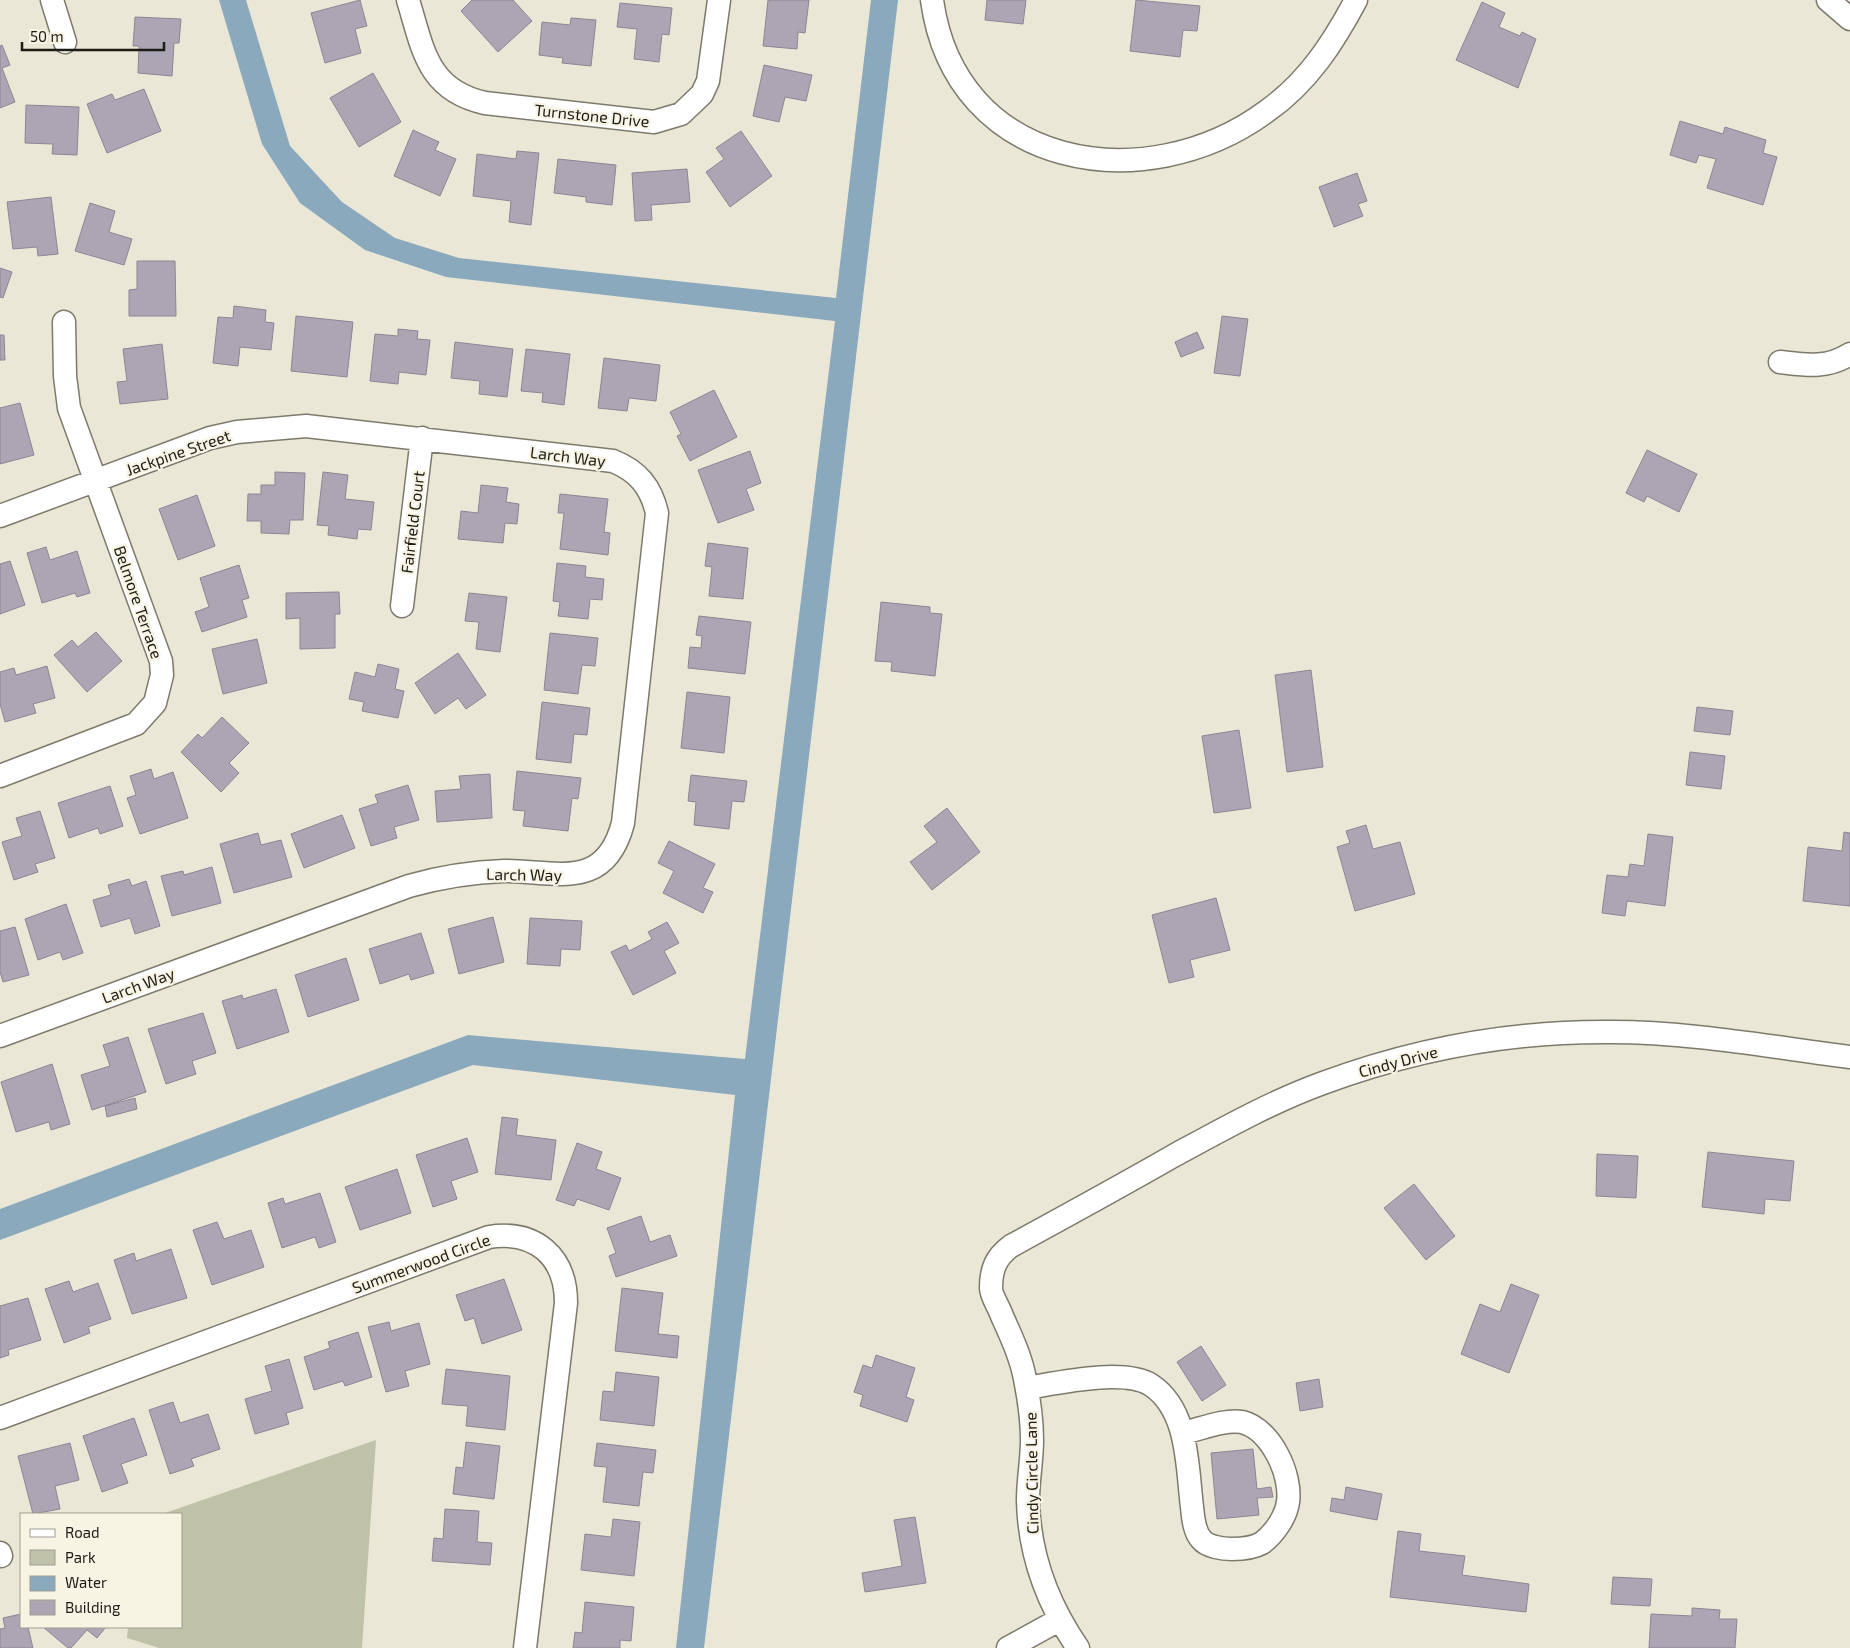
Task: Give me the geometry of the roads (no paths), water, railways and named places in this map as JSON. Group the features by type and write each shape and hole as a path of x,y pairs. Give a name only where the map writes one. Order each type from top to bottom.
{"street":[{"path":"52,0 65,42"},
{"name":"Turnstone Drive","path":"408,0 430,67 448,88 466,98 485,103 654,122 668,120 681,114 702,94 711,68 719,0"},
{"path":"932,0 935,24 949,63 972,98 1003,126 1036,145 1063,154 1090,159 1124,160 1174,154 1207,144 1238,130 1280,101 1316,65 1336,38 1356,0"},
{"name":"Belmore Terrace","path":"0,776 136,724 155,703 160,690 161,661 69,408 65,376 64,322"},
{"path":"1780,362 1812,366 1837,363 1850,354"},
{"name":"Jackpine Street","path":"0,516 210,438 246,431 306,426 422,438"},
{"name":"Fairfield Court","path":"402,606 422,438"},
{"name":"Larch Way","path":"0,1036 410,886 464,874 506,871 569,876 591,868 603,860 612,850 619,837 624,813 657,527 654,499 638,475 613,461 422,438"},
{"name":"Cindy Drive","path":"994,1265 1001,1254 1011,1246 1267,1106 1330,1080 1378,1064 1435,1049 1494,1039 1552,1033 1612,1032 1671,1034 1850,1057"},
{"name":"Summerwood Circle","path":"0,1418 489,1237 503,1235 522,1237 535,1243 556,1262 566,1289 566,1303 525,1648"},
{"name":"Cindy Circle Lane","path":"994,1265 991,1290 1017,1349 1027,1388 1032,1440 1028,1499 1030,1531 1036,1563 1046,1594 1059,1620 1078,1648"},
{"path":"1027,1388 1118,1377 1139,1380 1151,1385 1164,1398 1183,1433 1193,1512 1196,1529 1201,1540 1212,1546 1229,1549 1246,1549 1260,1544 1274,1532 1288,1502 1287,1488 1281,1464 1268,1438 1261,1430 1241,1422 1226,1423 1183,1433"},
{"path":"1008,1648 1059,1620"}],"water":[{"path":"219,0 246,0 290,146 342,202 395,238 459,258 836,298 871,0 898,0 704,1648 676,1648 735,1095 473,1065 0,1240 0,1209 468,1035 745,1059 835,321 446,277 365,250 300,203 262,144"}]}
